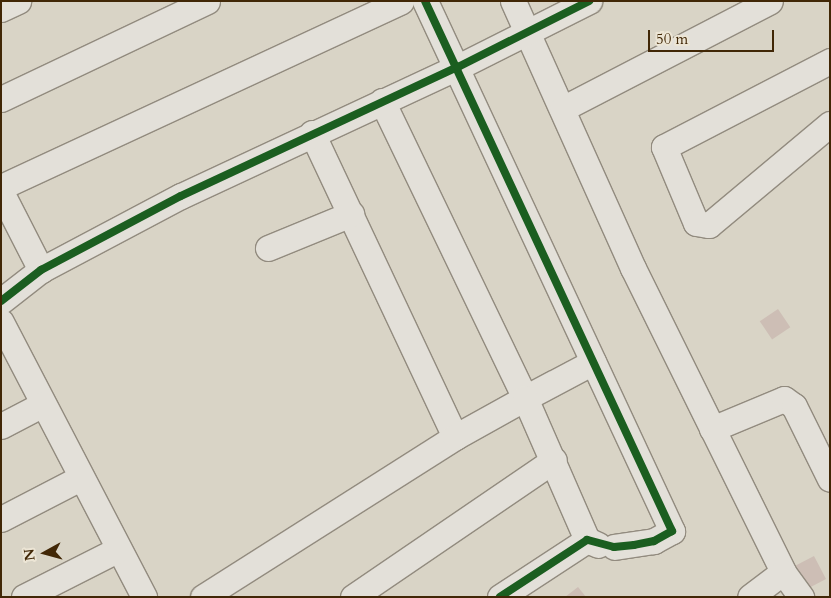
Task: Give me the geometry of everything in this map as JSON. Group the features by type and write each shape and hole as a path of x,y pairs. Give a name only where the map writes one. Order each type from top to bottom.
{"street":[{"path":"1,9 18,1"},
{"path":"1,99 207,1"},
{"path":"1,187 401,1"},
{"path":"425,1 458,67 672,531 654,540 600,544 500,597"},
{"path":"513,1 634,268 783,572 801,597"},
{"path":"1,301 41,270 181,196 312,133 458,67 589,1"},
{"path":"562,109 770,1"},
{"path":"830,61 664,147 696,222 710,224 830,124"},
{"path":"382,101 554,460 600,544"},
{"path":"312,133 455,437"},
{"path":"1,192 41,270"},
{"path":"268,248 351,214"},
{"path":"1,322 80,478 144,597"},
{"path":"205,596 455,437 594,362"},
{"path":"712,429 784,399 794,406 830,479"},
{"path":"1,426 43,404"},
{"path":"353,597 554,460"},
{"path":"1,520 80,478"},
{"path":"24,597 119,549"},
{"path":"750,597 783,572"}],"building":[{"path":"778,309 790,327 772,340 760,321"},
{"path":"814,556 826,579 805,590 789,569"},
{"path":"578,587 586,597 565,597"}],"cycle path":[{"path":"425,1 672,531 654,541 634,545 614,547 587,540 500,597"},
{"path":"1,301 41,270 181,196 458,67 589,1"}]}
